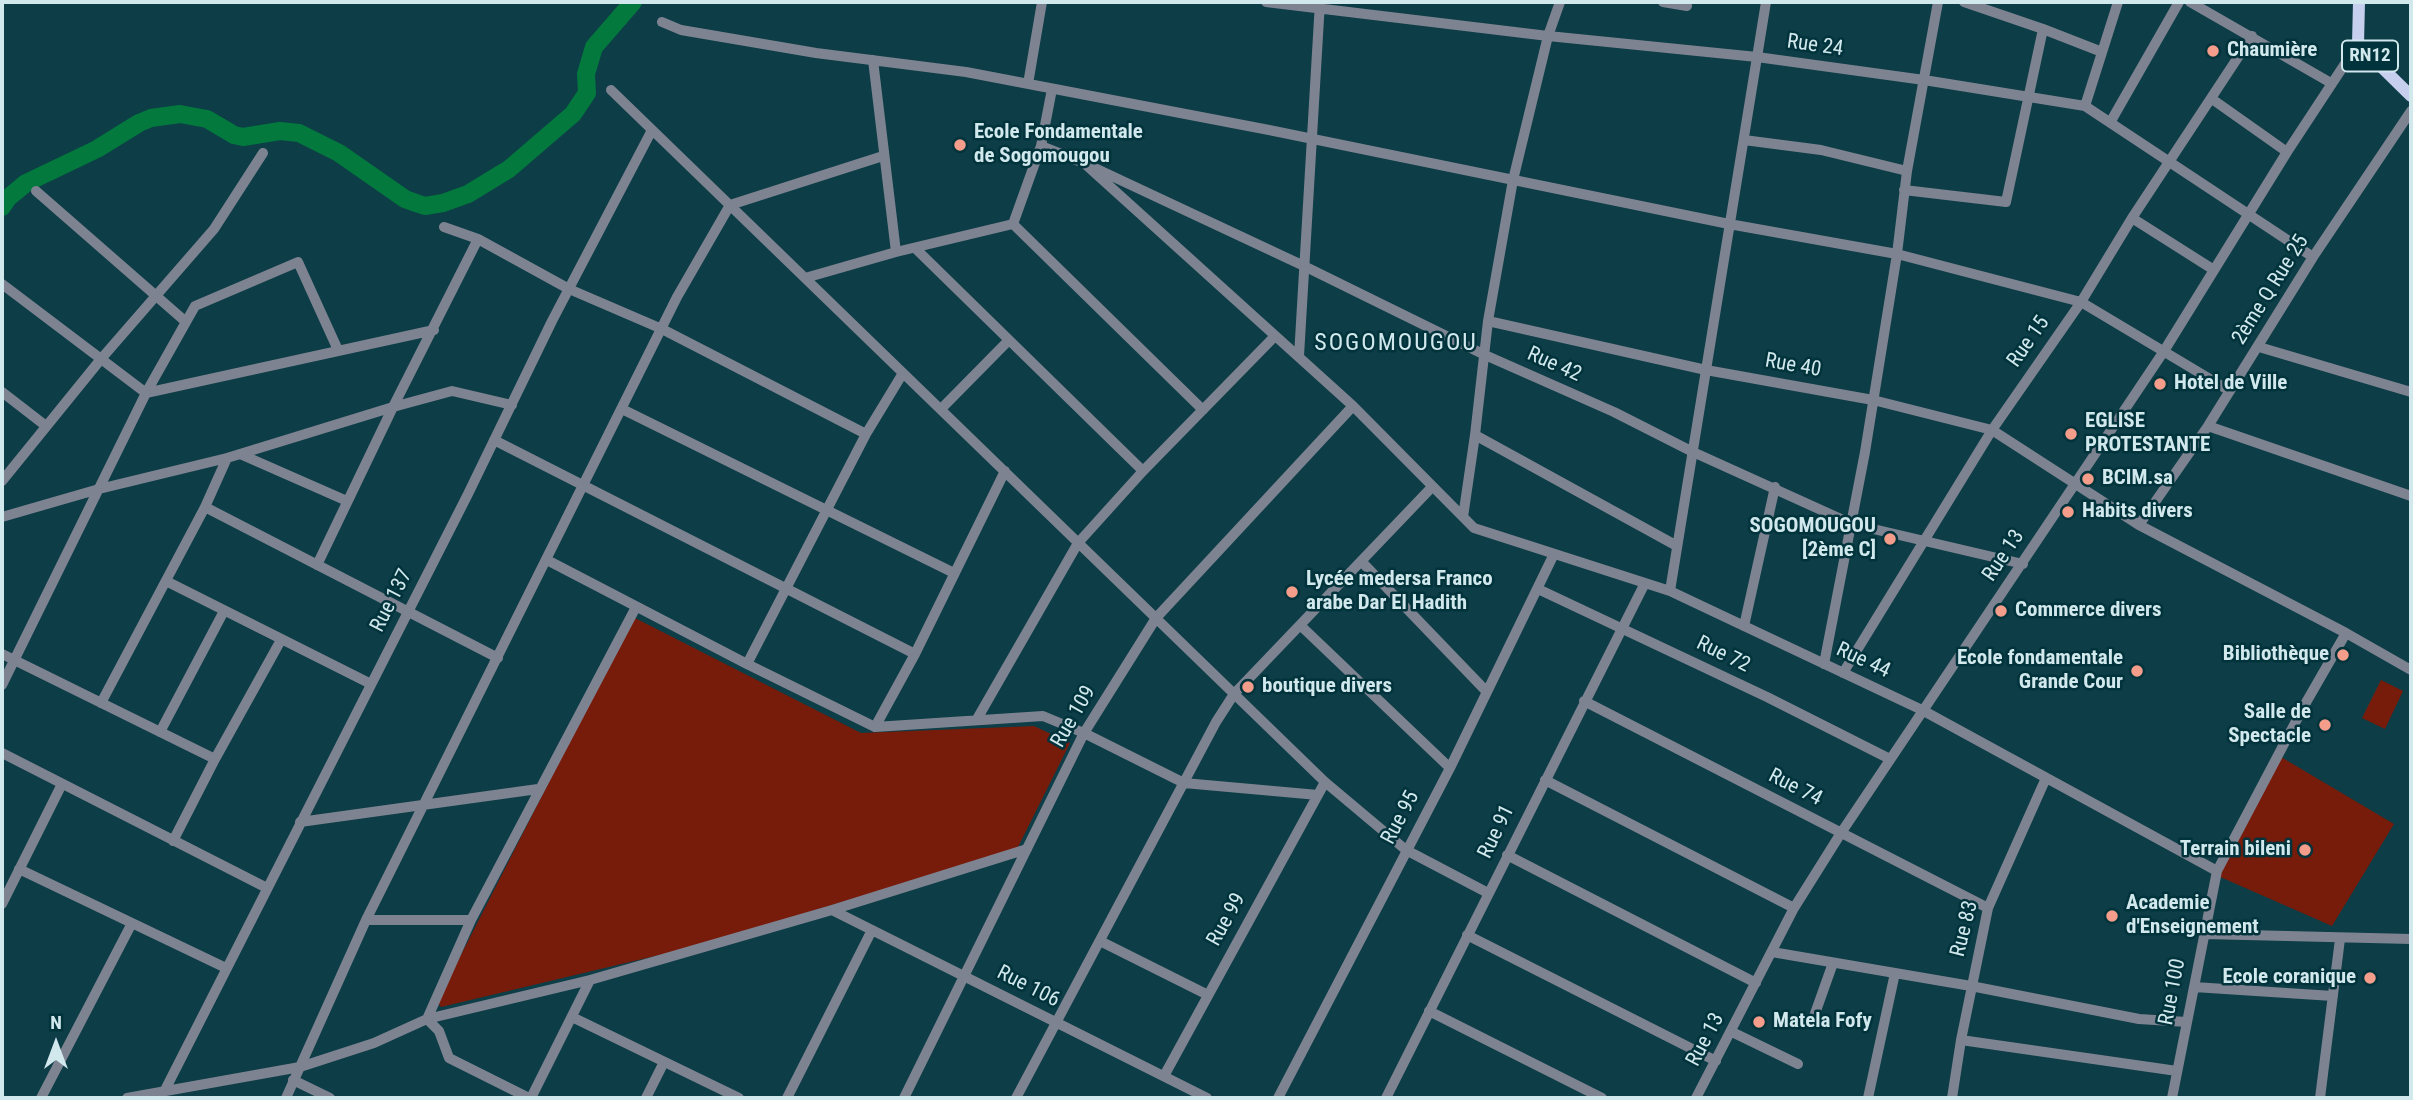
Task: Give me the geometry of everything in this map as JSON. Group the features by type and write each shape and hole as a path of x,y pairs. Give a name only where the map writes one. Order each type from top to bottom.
{"main road":[{"name":"RN12","path":"2359,3 2358,44 2411,96"}],"street":[{"path":"1028,84 1042,2"},
{"name":"Rue 24","path":"1266,2 1320,4 1548,36 1757,57 1924,79 2085,106 2313,257"},
{"path":"1463,517 1488,321 1513,180 1548,36 1560,2"},
{"path":"1663,2 1686,6"},
{"path":"1670,591 1766,2"},
{"path":"1824,664 1874,400 1907,171 1938,2"},
{"path":"1964,2 2102,52"},
{"path":"2085,106 2118,2"},
{"path":"2111,121 2179,2"},
{"path":"2190,2 2331,83"},
{"path":"1299,356 1320,4"},
{"path":"662,22 681,30 816,53 966,72 1729,224 1897,254 2081,302 2230,390"},
{"path":"1904,190 2006,202 2043,29"},
{"name":"Rue 15","path":"1843,673 1992,430 2081,302 2132,218 2252,36"},
{"name":"Rue 13","path":"1696,1098 1794,908 1841,833 2076,486 2358,44"},
{"path":"873,60 896,252"},
{"path":"1013,224 1041,146 1052,89"},
{"path":"611,90 1325,782 1406,850 1489,893"},
{"path":"2212,99 2287,152"},
{"name":"2ème Q Rue 25","path":"2139,525 2208,426 2313,257 2411,111"},
{"name":"Rue 137","path":"165,1090 652,130"},
{"path":"1744,140 1821,150 1907,171"},
{"name":"Rue 42","path":"1041,146 1084,163 1304,266 1485,355 1614,412 1693,452 1852,524 2023,564"},
{"path":"2,481 101,359 214,229 263,153"},
{"path":"286,1098 366,920 677,297 730,205 883,156"},
{"name":"Rue 42","path":"1084,163 1353,406 1474,528"},
{"path":"36,191 186,321"},
{"path":"2132,218 2214,271"},
{"path":"805,278 915,247 1013,224"},
{"path":"1013,224 1203,410"},
{"path":"444,227 478,239 569,289 662,329 866,435"},
{"path":"317,565 346,501 478,239"},
{"path":"915,247 1143,471"},
{"path":"2,685 146,393 195,306 298,262 338,350"},
{"path":"2,284 146,393 434,330"},
{"name":"Rue 40","path":"1488,321 1706,370 1874,400 1992,430 2139,525 2411,670"},
{"path":"977,719 1078,543 1143,471 1275,336"},
{"path":"941,409 1009,340"},
{"path":"2259,346 2411,392"},
{"path":"747,664 866,435 903,373"},
{"path":"2,517 99,489 227,458 452,391 512,405"},
{"path":"2,392 46,426"},
{"name":"Rue 109","path":"904,1098 1084,733 1156,618 1353,406"},
{"path":"622,409 954,573"},
{"path":"2208,426 2411,496"},
{"path":"1475,435 1677,546"},
{"path":"494,440 915,654"},
{"path":"240,454 346,501"},
{"path":"101,703 205,507 227,458"},
{"path":"875,727 915,654 1005,471"},
{"path":"1016,1098 1234,694 1432,487"},
{"path":"1744,626 1775,487"},
{"path":"205,507 498,658"},
{"name":"Rue 44","path":"1474,528 1670,591 1922,710 2217,871"},
{"name":"Rue 95","path":"1278,1098 1450,768 1555,554"},
{"path":"547,561 875,727 1042,716 1084,733 1184,783 1318,795"},
{"path":"1361,561 1487,692"},
{"path":"166,581 371,684"},
{"name":"Rue 91","path":"1390,1097 1429,1011 1645,583"},
{"name":"Rue 72","path":"1538,589 1890,759"},
{"path":"427,1019 471,920 636,607"},
{"path":"160,732 224,611"},
{"path":"1300,625 1450,768"},
{"name":"Rue 100","path":"2172,1098 2217,871 2304,706 2346,633"},
{"path":"173,841 281,640"},
{"path":"2,654 215,759"},
{"name":"Rue 74","path":"1584,701 1988,908"},
{"path":"2,752 267,888"},
{"name":"Rue 83","path":"1952,1098 1971,986 1988,908 2046,778"},
{"path":"1545,780 1794,908"},
{"name":"Rue 99","path":"1164,1076 1325,782"},
{"path":"2,904 62,784"},
{"path":"300,822 538,789"},
{"path":"127,1098 300,1067 374,1044 427,1019 590,980 832,910 1027,849"},
{"path":"1507,855 1756,983"},
{"path":"19,869 226,968"},
{"name":"Rue 106","path":"832,910 1207,1098"},
{"path":"366,920 471,920"},
{"path":"41,1098 132,923"},
{"path":"787,1098 872,930"},
{"path":"2204,934 2340,939 2411,938"},
{"path":"1467,935 1716,1061"},
{"path":"2320,1098 2340,939"},
{"path":"1100,941 1208,995"},
{"path":"1772,952 1971,986 2139,1019 2187,1022"},
{"path":"1812,1021 1833,963"},
{"path":"1868,1098 1895,973"},
{"path":"427,1019 439,1031 449,1058 530,1098 590,980"},
{"path":"2194,987 2333,996"},
{"path":"1429,1011 1602,1098"},
{"path":"572,1017 739,1098"},
{"path":"1732,1032 1798,1064"},
{"path":"1961,1040 2177,1071"},
{"path":"646,1098 664,1062"},
{"path":"293,1080 330,1098"}],"shaded area":[{"path":"633,617 861,733 1034,726 1070,743 1017,849 697,946 441,1007 437,1002"},
{"path":"2381,680 2403,691 2385,729 2362,718"},
{"name":"Terrain bileni","path":"2281,757 2394,824 2332,926 2218,876"}],"waterway":[{"path":"2,207 8,198 26,183 97,149 139,123 151,118 180,114 207,119 234,135 243,137 280,131 299,133 339,153 405,199 425,206 443,203 468,194 509,169 573,114 587,93 586,74 594,47 633,2"}],"place":[{"name":"Chaumière","path":"2213,51"},
{"name":"Ecole Fondamentale de Sogomougou","path":"960,145"},
{"name":"Hotel de Ville","path":"2160,384"},
{"name":"EGLISE PROTESTANTE","path":"2071,434"},
{"name":"BCIM.sa","path":"2088,479"},
{"name":"Habits divers","path":"2068,512"},
{"name":"SOGOMOUGOU [2ème C]","path":"1890,539"},
{"name":"Lycée medersa Franco arabe Dar El Hadith","path":"1292,592"},
{"name":"Commerce divers","path":"2001,611"},
{"name":"Bibliothèque","path":"2343,655"},
{"name":"Ecole fondamentale Grande Cour","path":"2137,671"},
{"name":"boutique divers","path":"1248,687"},
{"name":"Salle de Spectacle","path":"2325,725"},
{"name":"Terrain bileni","path":"2305,850"},
{"name":"Academie d'Enseignement","path":"2112,916"},
{"name":"Ecole coranique","path":"2370,978"},
{"name":"Matela Fofy","path":"1759,1022"}],"district":[{"name":"SOGOMOUGOU","path":"1396,344"}]}
